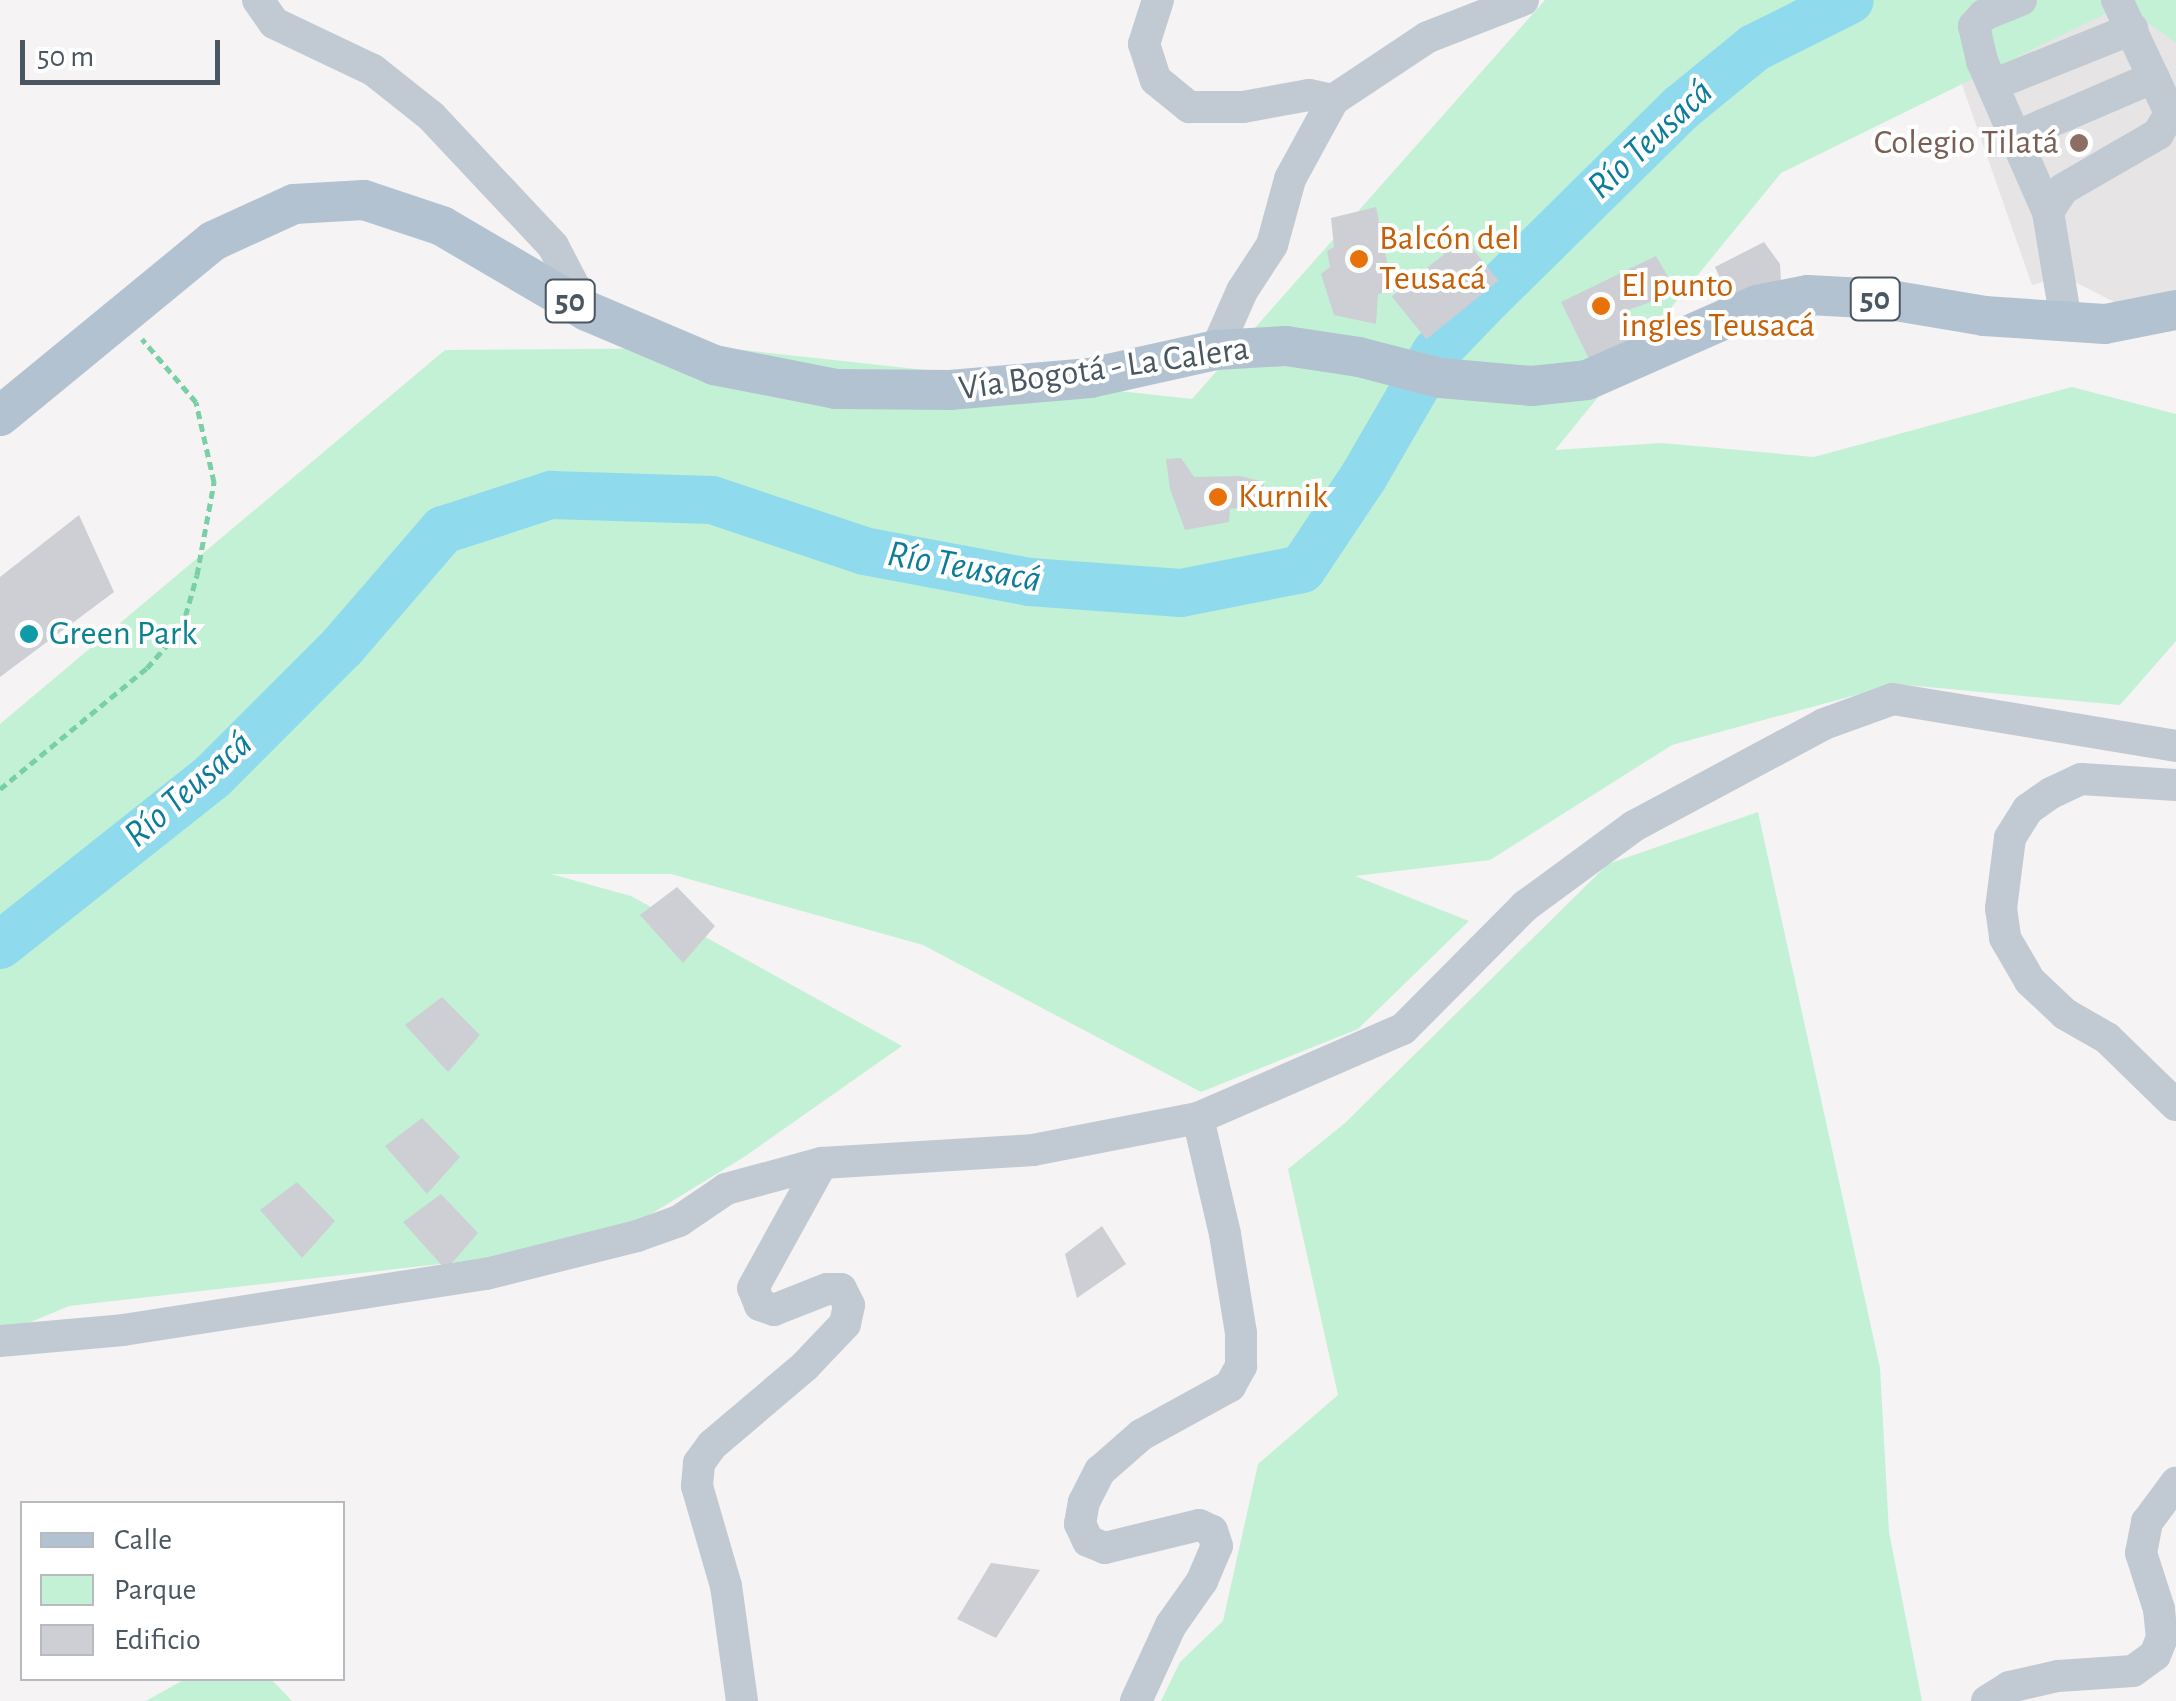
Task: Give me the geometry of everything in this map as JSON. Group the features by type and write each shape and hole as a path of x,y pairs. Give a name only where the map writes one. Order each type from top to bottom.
{"main road":[{"name":"Vía Bogotá - La Calera","path":"0,416 212,242 294,204 364,200 442,226 587,311 714,365 836,388 950,390 1090,378 1216,350 1286,346 1359,357 1440,378 1532,386 1587,380 1757,305 1808,295 1884,299 1984,316 2106,324 2176,310"}],"street":[{"path":"258,0 274,23 373,70 431,116 553,246 587,311"},
{"path":"1158,0 1144,44 1156,80 1189,107 1243,107 1309,96 1334,100"},
{"path":"1216,350 1242,290 1272,245 1290,179 1334,100 1428,36 1523,0"},
{"path":"2020,0 1984,15 1974,26 1982,61 2048,212 2066,321"},
{"path":"2048,212 2063,189 2158,134 2170,113 2117,0"},
{"path":"1995,84 2132,30"},
{"path":"2015,137 2154,77"},
{"path":"0,1342 123,1330 486,1274 637,1236 679,1221 726,1189 822,1163 1033,1150 1198,1118 1403,1029 1526,906 1634,826 1824,724 1893,699 2176,746"},
{"path":"2176,785 2081,779 2028,809 2010,838 2001,908 2005,938 2030,981 2065,1014 2107,1038 2176,1105"},
{"path":"1136,1701 1171,1625 1202,1580 1217,1546 1212,1531 1199,1525 1105,1548 1088,1541 1080,1524 1084,1502 1100,1471 1141,1435 1230,1386 1241,1366 1241,1334 1225,1234 1198,1118"},
{"path":"742,1701 726,1586 697,1486 700,1463 712,1445 805,1366 845,1324 848,1305 841,1289 827,1289 774,1310 760,1305 753,1288 822,1163"},
{"path":"1986,1701 2010,1687 2058,1676 2133,1672 2155,1655 2162,1638 2159,1610 2141,1554 2147,1522 2176,1483"}],"path":[{"path":"0,789 147,668 182,628 197,575 214,482 196,402 124,318"}],"shaded area":[{"name":"Colegio Tilatá","path":"1961,0 2176,0 2176,302 2132,311 2063,276 2032,285 1936,10"}],"green space":[{"path":"1545,0 2176,0 2176,43 2123,5 1781,173 1555,450 1662,443 1814,457 2072,387 2176,414 2176,641 2120,705 1896,684 1672,745 1490,860 1355,876 1469,921 1358,1029 1201,1092 923,945 671,874 551,874 631,896 902,1046 744,1157 599,1246 69,1306 0,1335 0,724 445,350 724,348 1192,399"},
{"path":"1758,812 1880,1368 1889,1532 1922,1701 1161,1701 1180,1662 1223,1621 1258,1464 1338,1395 1288,1169 1345,1123 1608,864"},
{"path":"182,1681 273,1681 292,1701 146,1701"}],"building":[{"name":"Balcón del Teusacá","path":"1376,207 1393,291 1378,294 1376,324 1334,315 1321,274 1330,267 1327,251 1334,247 1331,218"},
{"path":"1464,238 1499,281 1426,339 1392,297"},
{"path":"1764,242 1780,264 1781,281 1733,306 1715,267"},
{"name":"El punto ingles Teusacá","path":"1656,256 1677,292 1626,311 1640,336 1590,361 1561,302"},
{"name":"Kurnik","path":"1181,458 1194,477 1240,476 1264,482 1262,505 1230,509 1229,522 1185,530 1170,489 1166,459"},
{"name":"Green Park","path":"79,515 114,592 0,677 0,577"},
{"path":"677,887 715,926 683,963 640,915"},
{"path":"442,997 480,1035 448,1072 405,1025"},
{"path":"422,1118 460,1157 427,1194 385,1146"},
{"path":"297,1182 335,1221 302,1258 260,1210"},
{"path":"441,1194 478,1233 446,1270 403,1222"},
{"path":"1102,1226 1126,1264 1077,1298 1065,1254"},
{"path":"991,1563 1040,1570 996,1638 957,1619"}],"waterway":[{"name":"Río Teusacá","path":"0,945 212,777 342,647 443,530 551,495 712,500 864,551 1030,582 1181,593 1302,569 1364,476 1436,352 1482,304 1682,107 1754,48 1850,0"}],"place":[{"name":"Colegio Tilatá","path":"2079,143"},
{"name":"Balcón del Teusacá","path":"1359,259"},
{"name":"El punto ingles Teusacá","path":"1601,306"},
{"name":"Kurnik","path":"1218,497"},
{"name":"Green Park","path":"29,634"}]}
